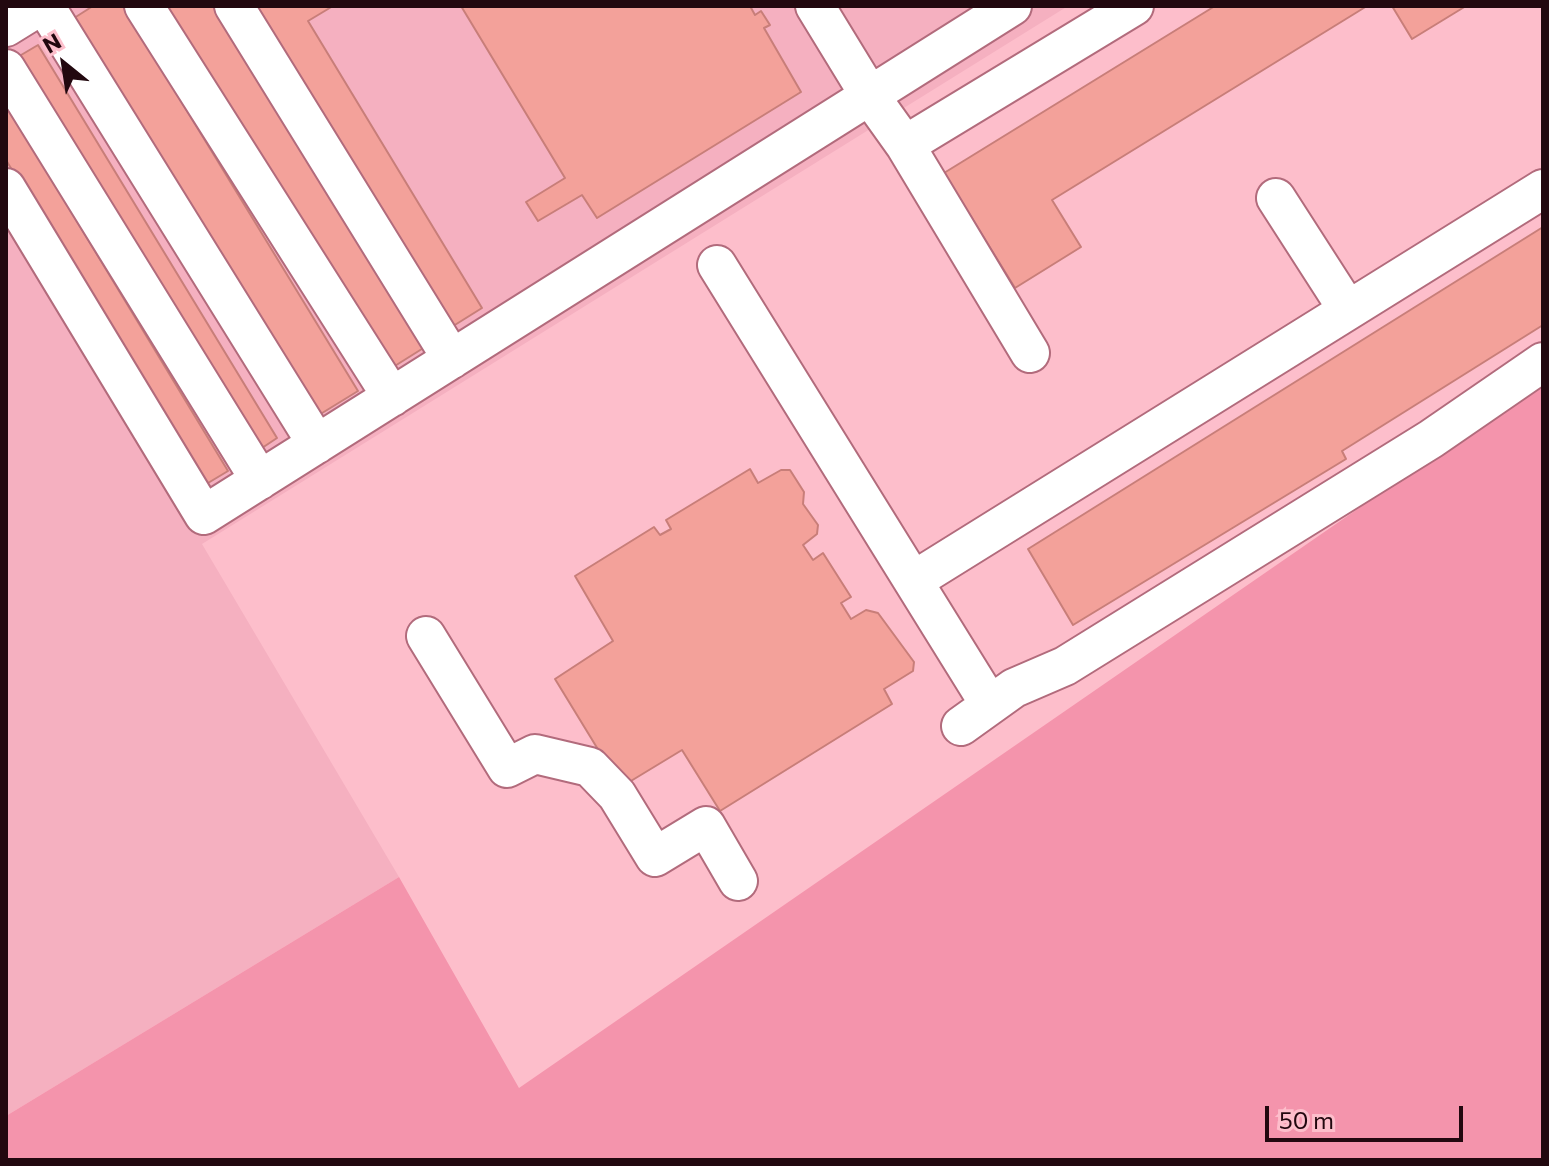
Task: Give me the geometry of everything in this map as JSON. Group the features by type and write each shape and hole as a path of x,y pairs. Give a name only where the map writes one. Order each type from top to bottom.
{"lane":[{"path":"6,27 42,6 317,444"},
{"path":"144,6 392,397"},
{"path":"234,6 452,359"},
{"path":"815,6 870,96 905,145 1030,353"},
{"path":"6,188 204,515 1012,6"},
{"path":"905,145 1134,6"},
{"path":"6,69 260,480"},
{"path":"913,581 1543,189"},
{"path":"1276,198 1348,310"},
{"path":"717,265 913,581 976,715 1014,688 1065,666 1431,439 1543,362"},
{"path":"426,636 507,768 535,754 590,767 617,795 655,857 706,826 738,881"}],"shaded area":[{"path":"6,6 1068,6 202,544 399,877 6,1116"},
{"path":"1543,381 1543,1160 6,1160 6,1116 399,877 519,1088"}],"building":[{"path":"93,6 123,6 358,391 314,418 71,20"},
{"path":"165,6 214,6 425,347 390,369"},
{"path":"254,6 333,6 308,21 482,308 450,328"},
{"path":"461,6 750,6 755,15 761,11 770,25 764,28 801,92 597,218 582,195 538,221 526,202 565,178"},
{"path":"1215,6 1367,6 1052,200 1081,247 1015,288 944,173"},
{"path":"1392,6 1466,6 1412,39"},
{"path":"38,45 277,438 256,452 16,58"},
{"path":"6,104 228,471 203,486 6,160"},
{"path":"1543,227 1543,325 1342,451 1346,459 1073,625 1028,549"},
{"path":"750,469 758,483 781,470 790,470 804,492 803,504 818,525 817,534 803,545 813,560 823,553 851,597 841,603 851,619 866,610 878,613 914,662 913,671 884,689 892,704 720,811 682,750 621,787 555,679 613,641 575,576 654,527 660,535 671,529 666,520"}]}
